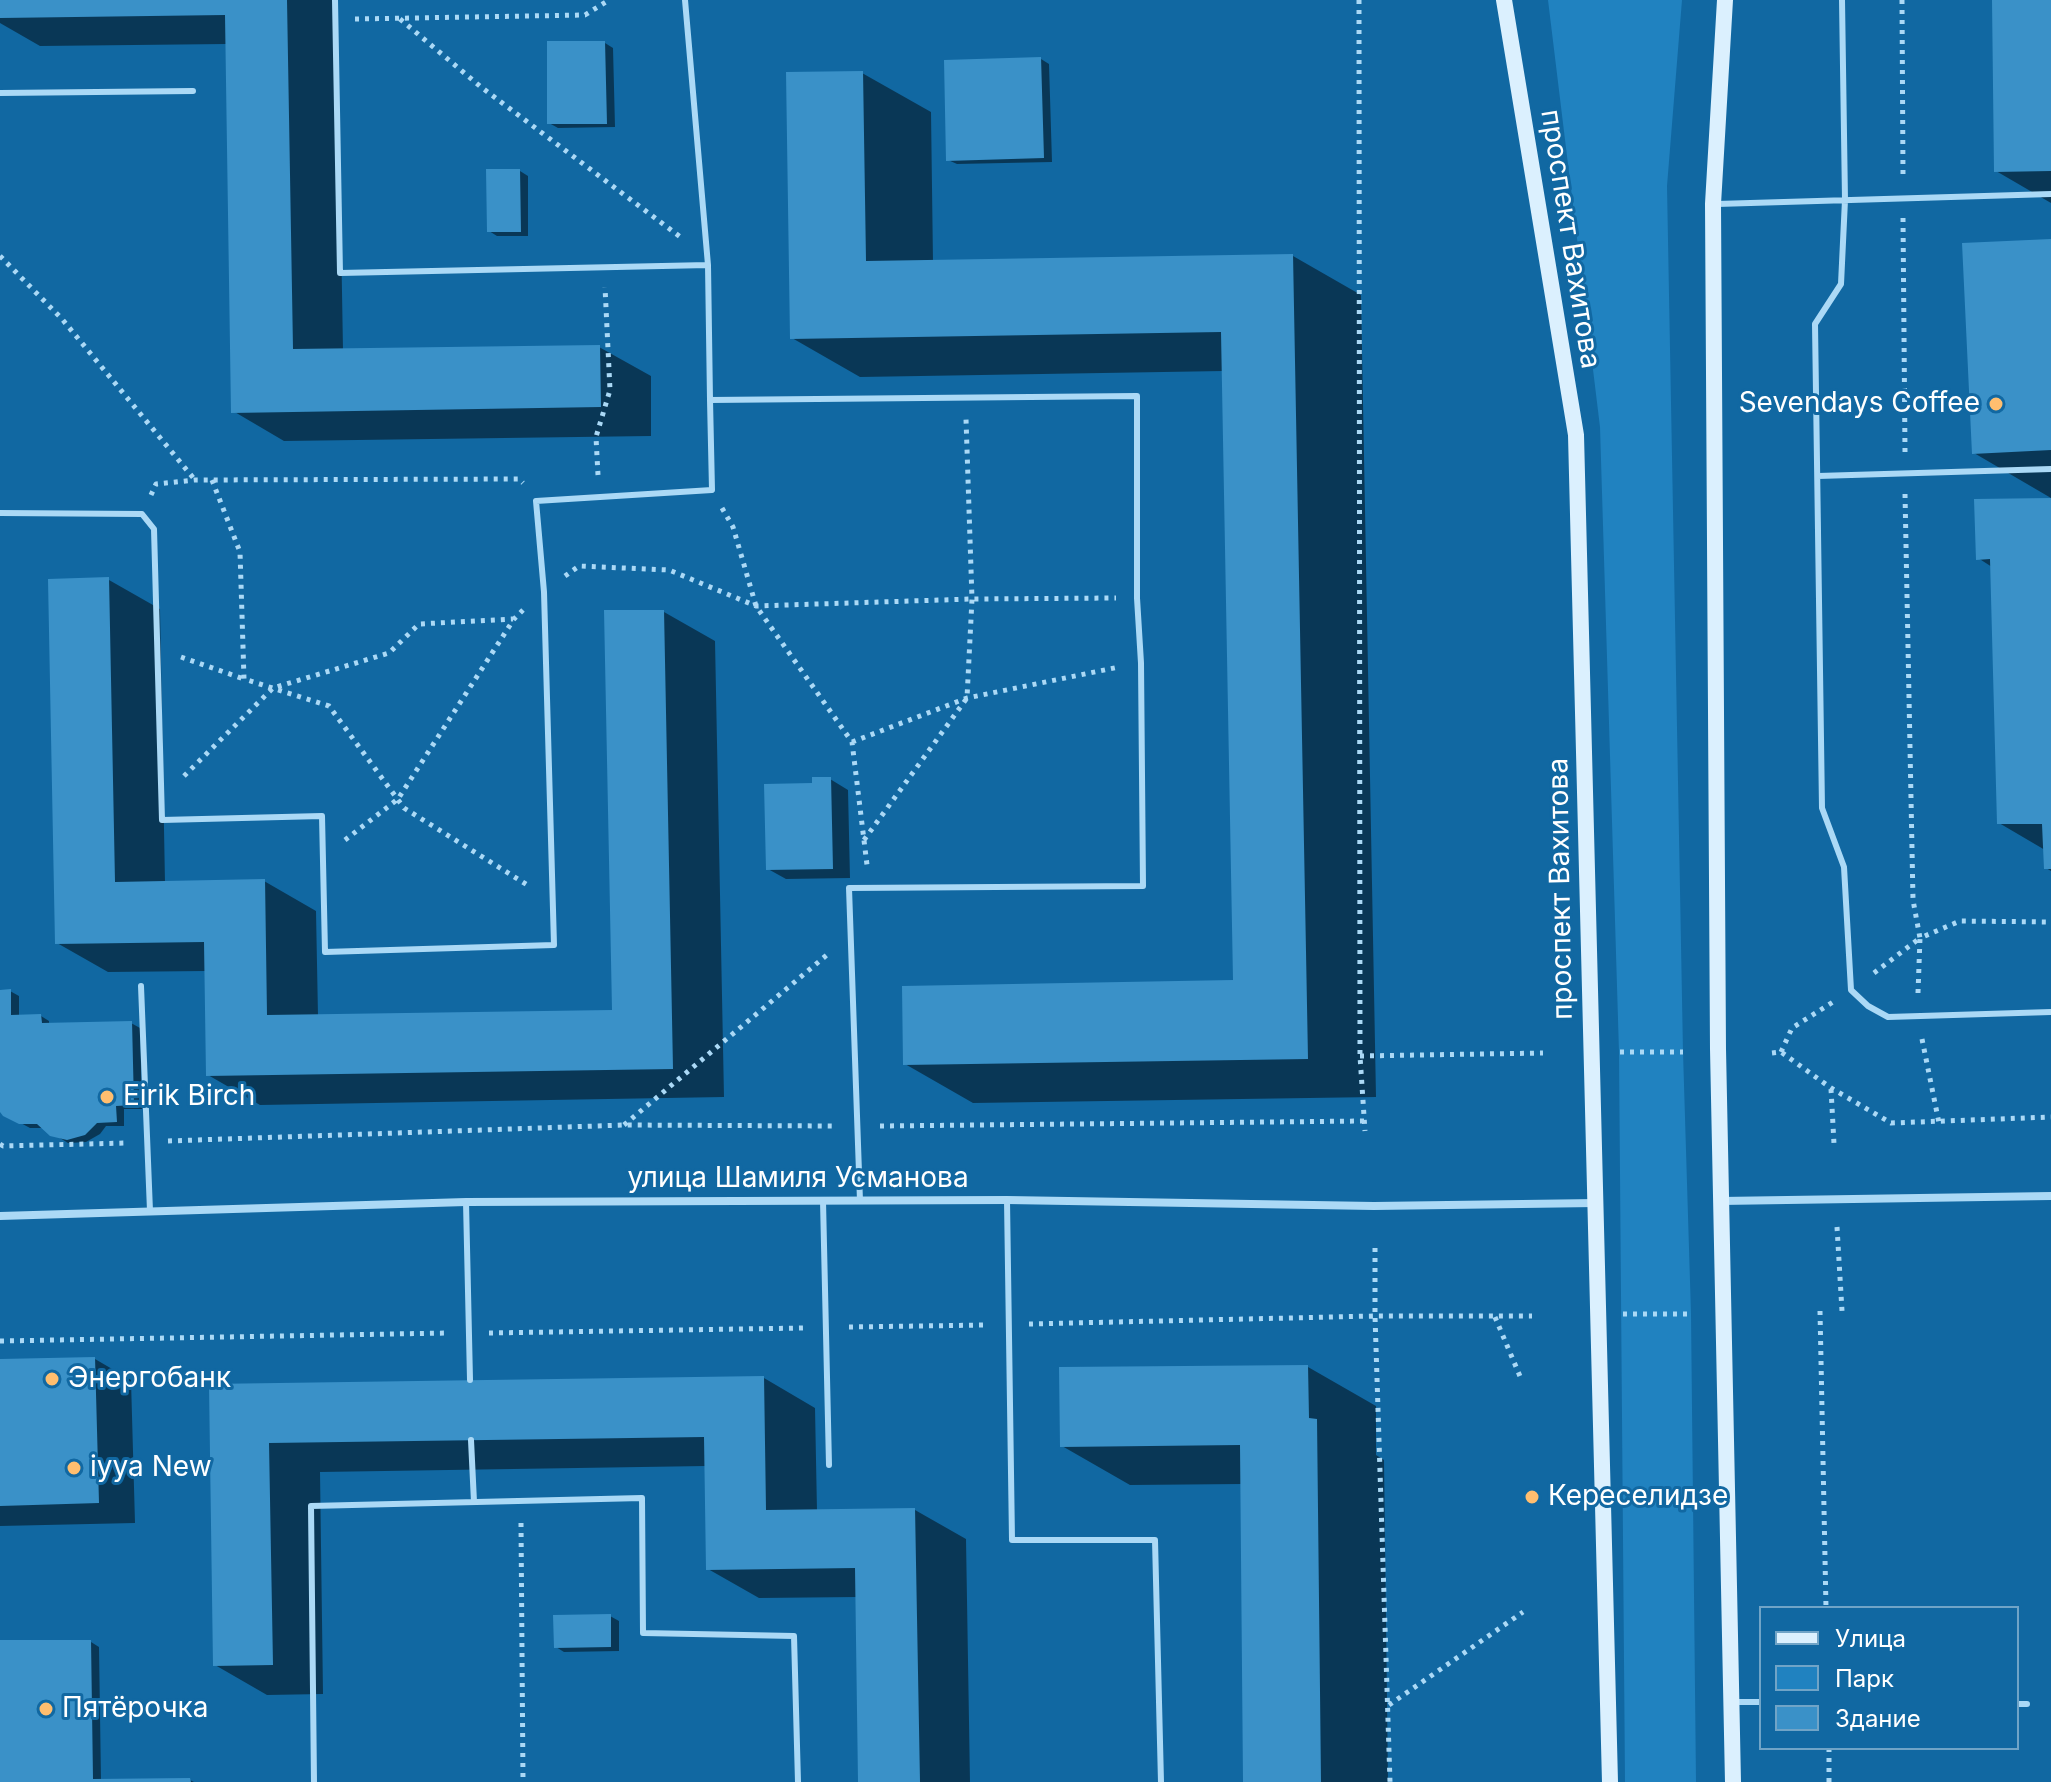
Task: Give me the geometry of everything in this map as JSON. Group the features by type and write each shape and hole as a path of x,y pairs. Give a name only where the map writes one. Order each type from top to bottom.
{"main road":[{"name":"проспект Вахитова","path":"1504,0 1576,435 1610,1774"},
{"path":"1725,0 1713,204 1721,1201 1733,1782"}],"street":[{"path":"1721,1201 2051,1196"},
{"name":"улица Шамиля Усманова","path":"0,1216 466,1202 1007,1200 1374,1206 1596,1203"},
{"path":"1599,1782 1610,1774"}],"lane":[{"path":"335,0 340,273 708,265"},
{"path":"0,513 142,514 154,529 162,820 322,816 325,952 554,945 544,592 536,501 712,490 708,265 685,0"},
{"path":"1842,0 1845,200 1841,284 1815,324 1822,808 1844,867 1851,990 1868,1006 1888,1017 2051,1012"},
{"path":"0,93 193,91"},
{"path":"1713,204 2051,194"},
{"path":"710,400 1137,396 1137,598 1141,663 1143,886 849,888 860,1201"},
{"path":"1818,476 2051,469"},
{"path":"141,986 150,1211"},
{"path":"1007,1200 1012,1540 1155,1540 1161,1782"},
{"path":"823,1201 829,1465"},
{"path":"466,1202 470,1380"},
{"path":"471,1440 474,1502"},
{"path":"314,1782 311,1506 642,1498 643,1633 794,1636 798,1782"},
{"path":"1731,1702 1759,1702"},
{"path":"2019,1704 2027,1704"}],"path":[{"path":"334,19 585,15 609,0"},
{"path":"1359,0 1360,1056 1365,1131"},
{"path":"1902,0 1905,473 1913,900 1920,938 1960,921 2051,922"},
{"path":"400,19 481,87 706,257"},
{"path":"0,256 62,319 195,480"},
{"path":"599,499 596,437 610,390 605,266"},
{"path":"864,840 967,698 972,599 965,398"},
{"path":"142,514 156,484 195,480 519,479 536,501"},
{"path":"212,480 240,552 244,679"},
{"path":"712,490 733,527 756,606 852,742 868,874 849,888"},
{"path":"323,858 398,799 514,619 579,566 669,570 756,606 972,599 1137,598"},
{"path":"162,798 273,688 389,653 419,624 514,619"},
{"path":"157,648 329,706 404,808 553,901"},
{"path":"852,742 967,698 1141,663"},
{"path":"624,1125 850,935"},
{"path":"1781,1052 1792,1028"},
{"path":"1619,1052 1683,1052"},
{"path":"1772,1053 1781,1052 1831,1088 1891,1123 2051,1117"},
{"path":"1360,1056 1543,1053"},
{"path":"1831,1088 1834,1144"},
{"path":"0,1144 147,1142 624,1125 1365,1121"},
{"path":"1837,1227 1842,1311"},
{"path":"1375,1248 1390,1782"},
{"path":"1820,1311 1826,1606"},
{"path":"1622,1314 1691,1314"},
{"path":"0,1341 1375,1316 1532,1316"},
{"path":"1495,1317 1522,1381"},
{"path":"521,1501 523,1782"},
{"path":"1388,1705 1523,1612"},
{"path":"1829,1750 1829,1782"}],"green space":[{"path":"1548,0 1682,0 1667,186 1683,1052 1691,1314 1696,1782 1625,1782 1619,1052 1600,427"}],"building":[{"path":"0,0 287,0 293,349 600,345 601,407 231,413 225,15 0,18"},
{"path":"1992,0 2051,0 2051,171 1994,172"},
{"path":"547,41 605,41 607,124 547,124"},
{"path":"1041,57 1044,158 946,161 944,60"},
{"path":"863,71 866,261 1293,254 1308,1059 903,1065 902,986 1233,980 1221,332 790,339 786,72"},
{"path":"486,169 520,169 521,232 487,232"},
{"path":"2051,239 2051,450 1972,454 1962,243"},
{"path":"2051,498 2051,869 2044,869 2042,824 1997,824 1990,559 1976,560 1974,499"},
{"path":"109,577 115,882 265,879 267,1015 612,1010 604,610 664,610 673,1069 206,1076 204,942 55,944 48,579"},
{"path":"812,777 831,777 833,869 766,870 764,784 812,783"},
{"path":"11,989 11,1015 41,1014 42,1023 132,1021 134,1105 116,1106 117,1122 97,1123 85,1135 67,1140 50,1136 37,1124 19,1124 3,1116 0,1112 0,990"},
{"path":"95,1357 99,1503 0,1506 0,1359"},
{"path":"1308,1365 1309,1418 1317,1419 1321,1782 1243,1782 1240,1445 1060,1447 1059,1367"},
{"path":"764,1376 766,1510 915,1508 920,1782 858,1782 855,1568 706,1570 704,1437 269,1443 273,1665 213,1666 209,1384"},
{"path":"611,1614 611,1647 554,1648 553,1615"},
{"name":"Пятёрочка","path":"0,1640 91,1640 93,1779 190,1778 191,1782 0,1782"}],"place":[{"name":"Sevendays Coffee","path":"1996,404"},
{"name":"Eirik Birch","path":"107,1097"},
{"name":"Энергобанк","path":"52,1379"},
{"name":"iyya New","path":"74,1468"},
{"name":"Кереселидзе","path":"1532,1497"},
{"name":"Пятёрочка","path":"46,1709"}]}
